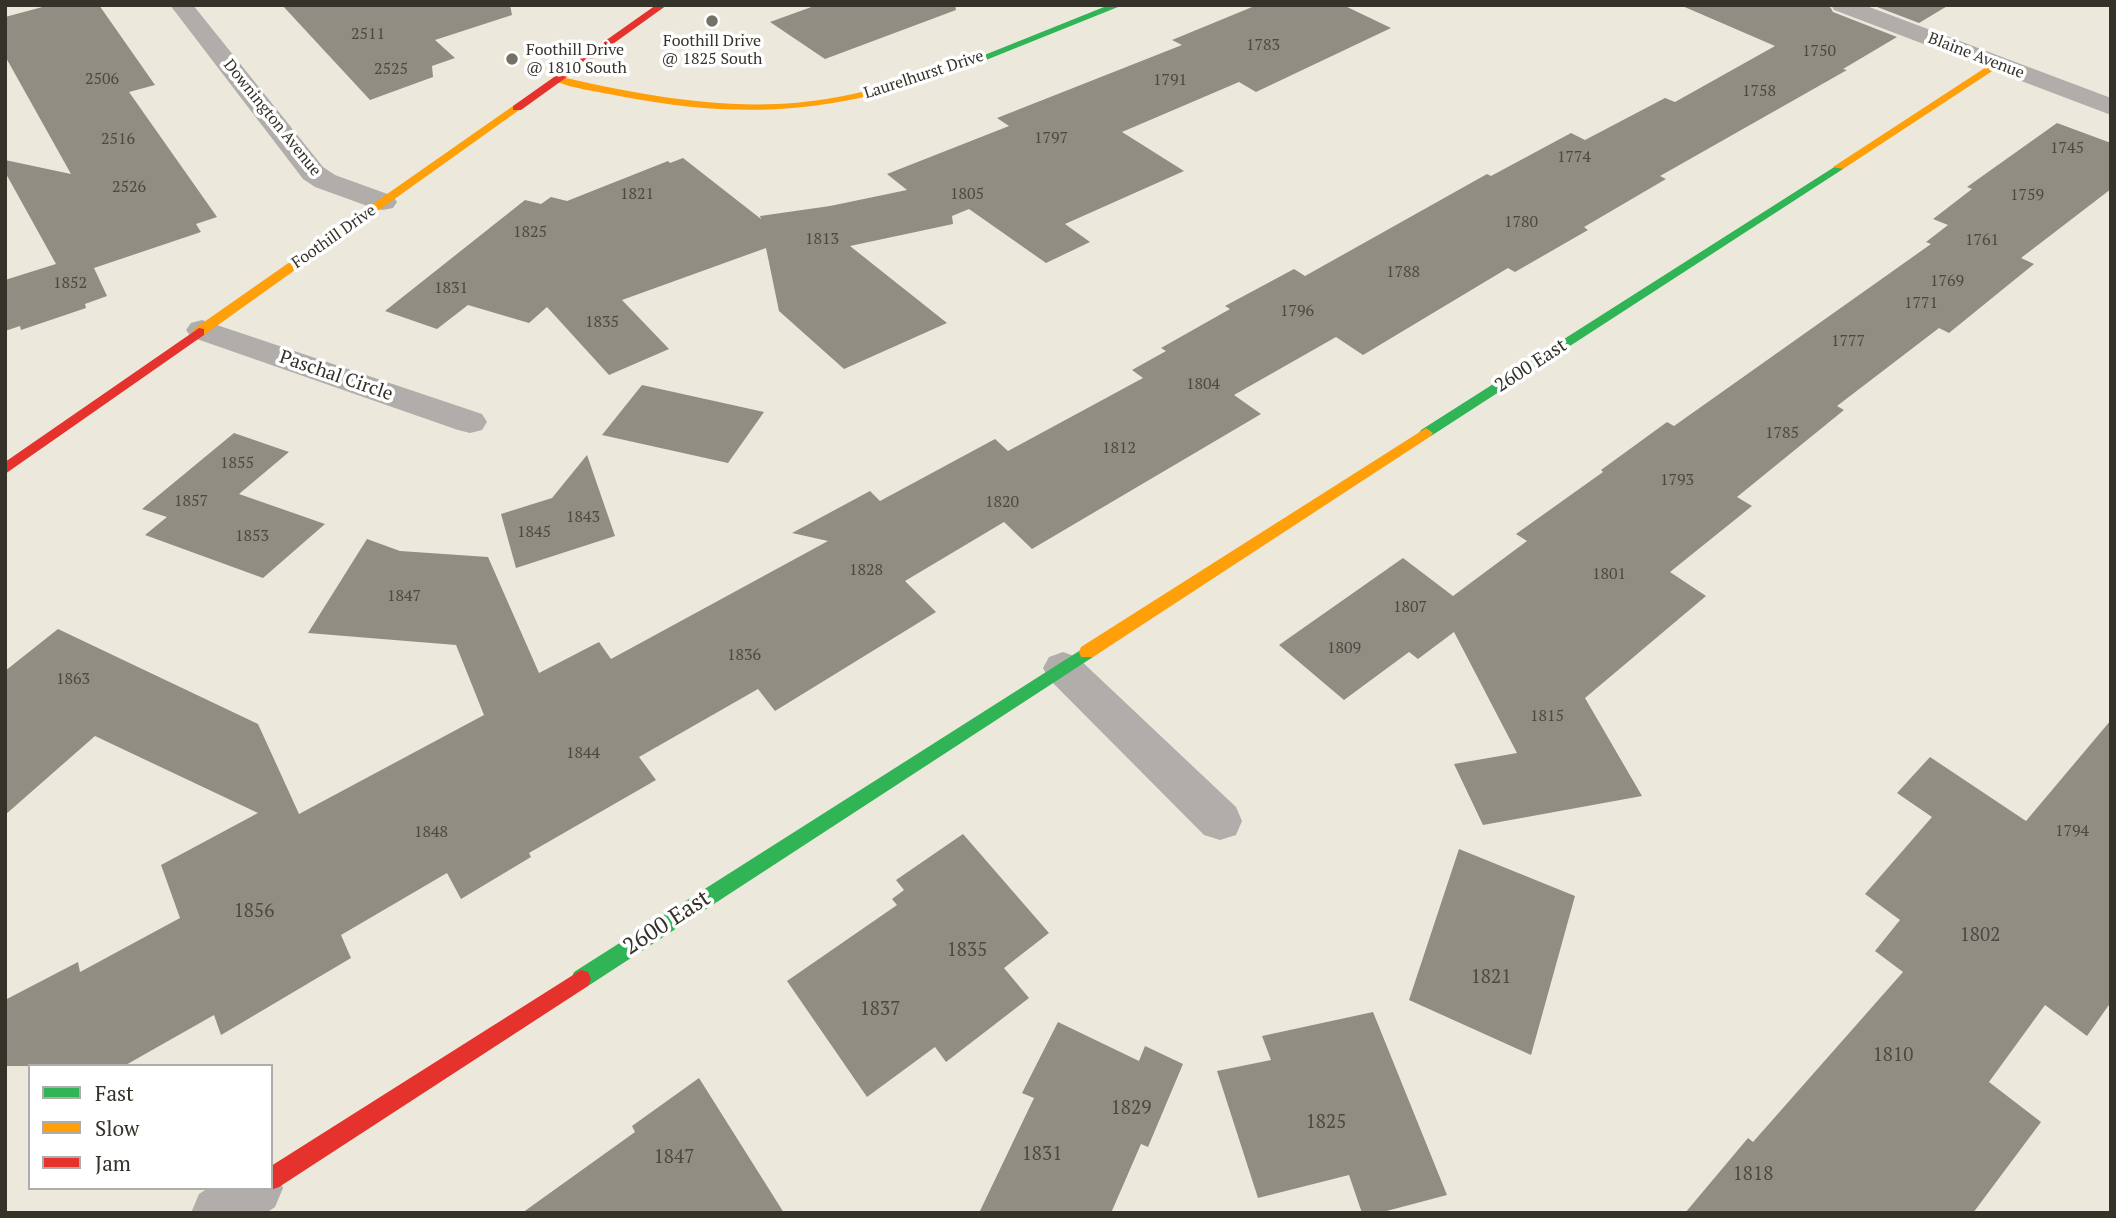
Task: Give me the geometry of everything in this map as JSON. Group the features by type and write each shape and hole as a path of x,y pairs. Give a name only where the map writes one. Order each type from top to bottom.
{"street":[{"name":"Downington Avenue","path":"181,5 313,173 325,181 383,202"},
{"name":"Foothill Drive","path":"5,469 662,5"},
{"name":"Laurelhurst Drive","path":"557,79 625,94 706,106 743,108 822,103 895,88 1118,5"},
{"name":"Blaine Avenue","path":"1842,5 2111,107"},
{"name":"2600 East","path":"273,1177 1998,64"},
{"name":"Paschal Circle","path":"202,330 470,422"},
{"path":"1063,668 1220,821"},
{"path":"218,1213 253,1190"}],"building":[{"path":"50,5 99,5 155,85 129,92 217,217 196,224 201,232 94,268 107,296 85,304 86,308 21,330 20,326 5,331 5,280 56,264 5,172 5,160 71,174 5,56 5,17"},
{"path":"282,5 510,5 512,15 435,40 455,58 432,66 433,77 370,100"},
{"path":"817,5 955,5 956,10 825,59 770,22"},
{"path":"1257,5 1343,5 1391,28 1256,92 1239,82 1122,132 1184,171 1065,224 1090,242 1046,263 969,209 952,216 953,224 850,246 947,323 844,369 779,311 766,248 622,300 669,349 609,375 547,307 529,323 468,305 437,329 385,311 525,200 541,204 551,197 567,201 668,161 670,163 683,158 761,219 760,216 830,206 907,190 887,174 1009,126 997,118 1182,45 1172,40"},
{"path":"1680,5 1829,5 1833,12 1897,37 1843,69 1847,70 1660,176 1666,179 1584,227 1588,230 1515,272 1508,268 1363,355 1336,337 1234,395 1261,414 1032,549 1004,522 905,581 936,612 775,711 758,689 639,757 656,780 529,853 531,857 461,899 447,873 341,935 351,958 221,1035 214,1015 128,1064 5,1066 5,1000 78,962 80,972 180,918 161,865 258,813 95,736 5,815 5,671 58,629 258,724 299,814 484,715 456,645 308,633 367,539 400,551 488,557 539,673 599,642 611,659 828,541 792,533 870,491 880,501 995,439 1008,451 1143,378 1132,370 1166,351 1161,348 1230,309 1225,306 1294,269 1305,276 1487,174 1491,176 1571,133 1585,140 1665,98 1675,102 1775,46"},
{"path":"1872,5 1949,5 1919,23"},
{"path":"2057,123 2111,143 2111,189 2021,258 2034,264 1949,333 1939,328 1837,406 1844,410 1737,497 1752,506 1670,572 1706,596 1585,698 1642,796 1483,825 1454,764 1517,753 1454,632 1418,659 1409,652 1344,700 1279,645 1403,558 1453,596 1527,541 1516,534 1603,472 1601,470 1667,422 1674,426 1931,244 1926,242 1948,225 1933,219 1972,189 1967,187"},
{"path":"642,385 764,412 728,463 602,435"},
{"path":"234,433 289,452 239,494 325,524 263,578 145,535 167,517 142,509"},
{"path":"587,455 615,536 516,568 501,514 552,498"},
{"path":"2111,720 2111,1002 2087,1036 2045,1005 1989,1082 2041,1122 1973,1213 1685,1213 1748,1138 1753,1142 1903,972 1875,951 1900,920 1865,894 1932,817 1897,793 1930,757 2026,821"},
{"path":"963,834 1049,933 1004,968 1029,998 946,1062 935,1047 867,1097 787,981 897,905 892,899 904,890 896,880"},
{"path":"1459,849 1575,896 1531,1055 1409,1000"},
{"path":"1373,1012 1447,1195 1379,1213 1362,1213 1349,1175 1258,1198 1217,1071 1271,1060 1262,1036"},
{"path":"1058,1022 1139,1061 1145,1046 1183,1064 1148,1147 1141,1144 1111,1213 979,1213 1034,1098 1022,1093"},
{"path":"699,1078 784,1213 522,1213 635,1132 632,1126"}],"traffic: fast":[{"path":"967,64 1118,5"},
{"path":"1426,433 1839,167"},
{"path":"581,979 1087,652"}],"traffic: slow":[{"path":"557,79 615,92 702,106 790,107 858,96 967,64"},
{"path":"1839,167 1998,64"},
{"path":"199,332 517,108"},
{"path":"1087,652 1426,433"}],"traffic: jam":[{"path":"517,108 662,5"},
{"path":"5,469 199,332"},
{"path":"273,1178 581,979"}],"place":[{"name":"Foothill Drive @ 1825 South","path":"712,21"},
{"name":"Foothill Drive @ 1810 South","path":"512,59"}]}
